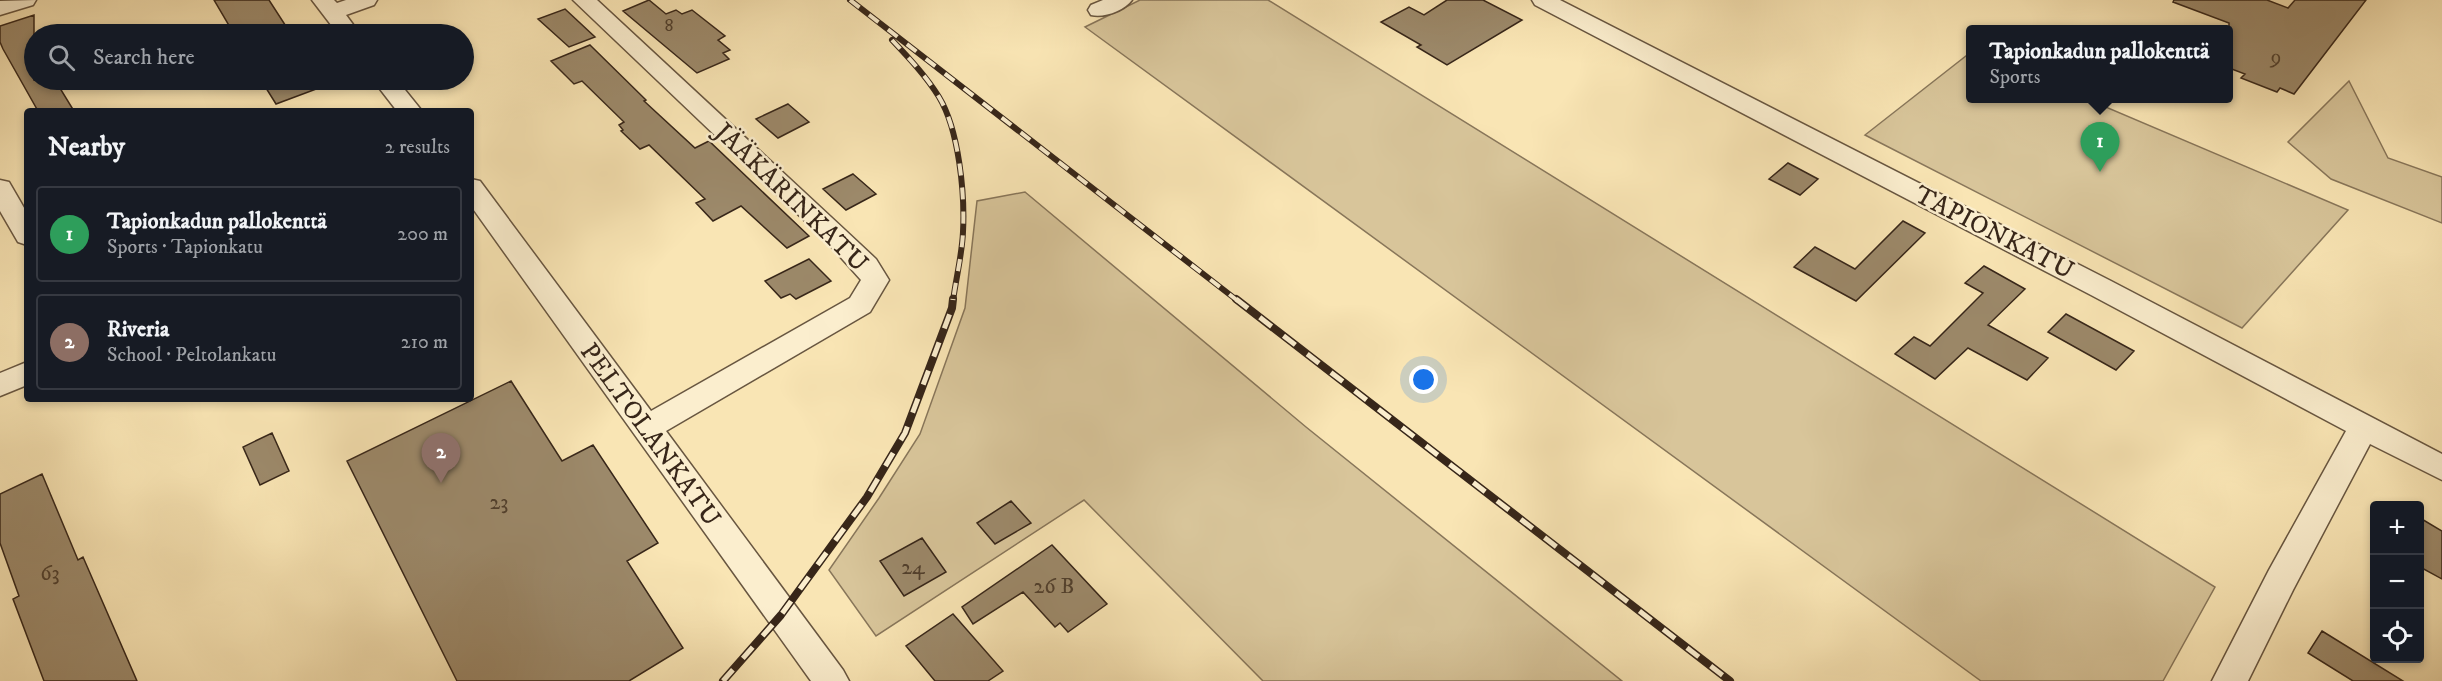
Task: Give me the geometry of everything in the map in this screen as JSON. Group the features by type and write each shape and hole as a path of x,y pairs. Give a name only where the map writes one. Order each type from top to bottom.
{"street":[{"path":"0,8 25,0"},
{"path":"327,6 366,0"},
{"name":"JÄÄKÄRINKATU","path":"584,0 836,236 866,266 874,280 860,305 645,429"},
{"path":"1099,10 1120,0"},
{"name":"TAPIONKATU","path":"1543,0 2102,288 2442,468"},
{"path":"327,6 342,24"},
{"path":"393,90 408,108"},
{"path":"0,188 24,231"},
{"name":"PELTOLANKATU","path":"474,191 645,429 831,681"},
{"path":"0,385 24,374"},
{"path":"2230,681 2281,580 2364,427"}],"shaded area":[{"path":"1140,0 1268,0 2215,587 2163,681 1981,681 1085,27"},
{"path":"1966,56 1966,103 2096,103 2348,210 2242,328 1865,135"},
{"path":"2349,81 2388,158 2442,177 2442,223 2331,179 2288,142"},
{"path":"1025,192 1306,427 1622,681 1263,681 1084,500 876,636 829,570 920,434 965,308 977,201"}],"building":[{"path":"214,0 269,0 285,24 228,24"},
{"path":"649,0 666,14 676,10 682,14 692,10 725,36 718,40 730,50 723,53 729,59 697,73 623,11"},
{"path":"1447,0 1483,0 1522,20 1447,65 1417,47 1421,45 1381,22 1409,7 1424,15"},
{"path":"2174,0 2267,0 2288,8 2295,0 2366,0 2294,94 2280,88 2277,92 2241,78 2245,74 2233,70 2233,25 2173,2"},
{"path":"565,9 595,37 569,47 538,19"},
{"path":"34,15 34,24 24,24 24,86 0,42 0,26"},
{"path":"590,45 646,100 644,101 695,148 709,141 809,236 787,248 741,206 713,221 696,203 705,199 649,145 640,149 621,131 623,130 619,125 624,122 582,81 574,84 551,61"},
{"path":"26,90 61,90 72,108 36,108"},
{"path":"267,90 314,90 276,104"},
{"path":"788,104 809,122 778,138 756,119"},
{"path":"1788,163 1818,179 1800,195 1769,179"},
{"path":"853,174 876,194 846,210 823,189"},
{"path":"1903,221 1925,233 1856,301 1794,267 1815,247 1855,269"},
{"path":"809,259 831,281 796,299 790,294 781,298 765,281"},
{"path":"1984,266 2025,289 1988,325 2048,358 2027,380 1968,348 1935,379 1895,354 1914,337 1930,346 1983,293 1965,283"},
{"path":"2066,314 2134,351 2116,370 2048,332"},
{"path":"511,381 562,461 593,445 658,543 627,561 683,648 629,681 457,681 347,461 468,402 474,402 474,399"},
{"path":"272,433 289,471 260,485 243,447"},
{"path":"42,474 78,560 83,557 137,681 44,681 13,599 19,596 0,543 0,494"},
{"path":"1011,501 1031,523 995,544 977,523"},
{"path":"2424,520 2442,531 2442,579 2424,569"},
{"path":"922,538 946,572 904,596 880,561"},
{"path":"1052,545 1107,604 1068,632 1060,623 1055,627 1023,592 973,624 962,607"},
{"path":"953,614 1003,671 988,681 935,681 906,646"},
{"path":"2322,631 2370,661 2370,663 2374,663 2403,681 2353,681 2308,653"}],"railway":[{"path":"850,0 1238,301"},
{"path":"892,40 923,74 939,97 946,111 956,144 962,181 963,232 953,301"},
{"path":"723,681 781,615 867,497 905,433 952,308 953,299"},
{"path":"1236,299 1730,681"}],"place":[{"name":"Tapionkadun pallokenttä","path":"2100,172"},
{"name":"Riveria","path":"441,483"}]}
